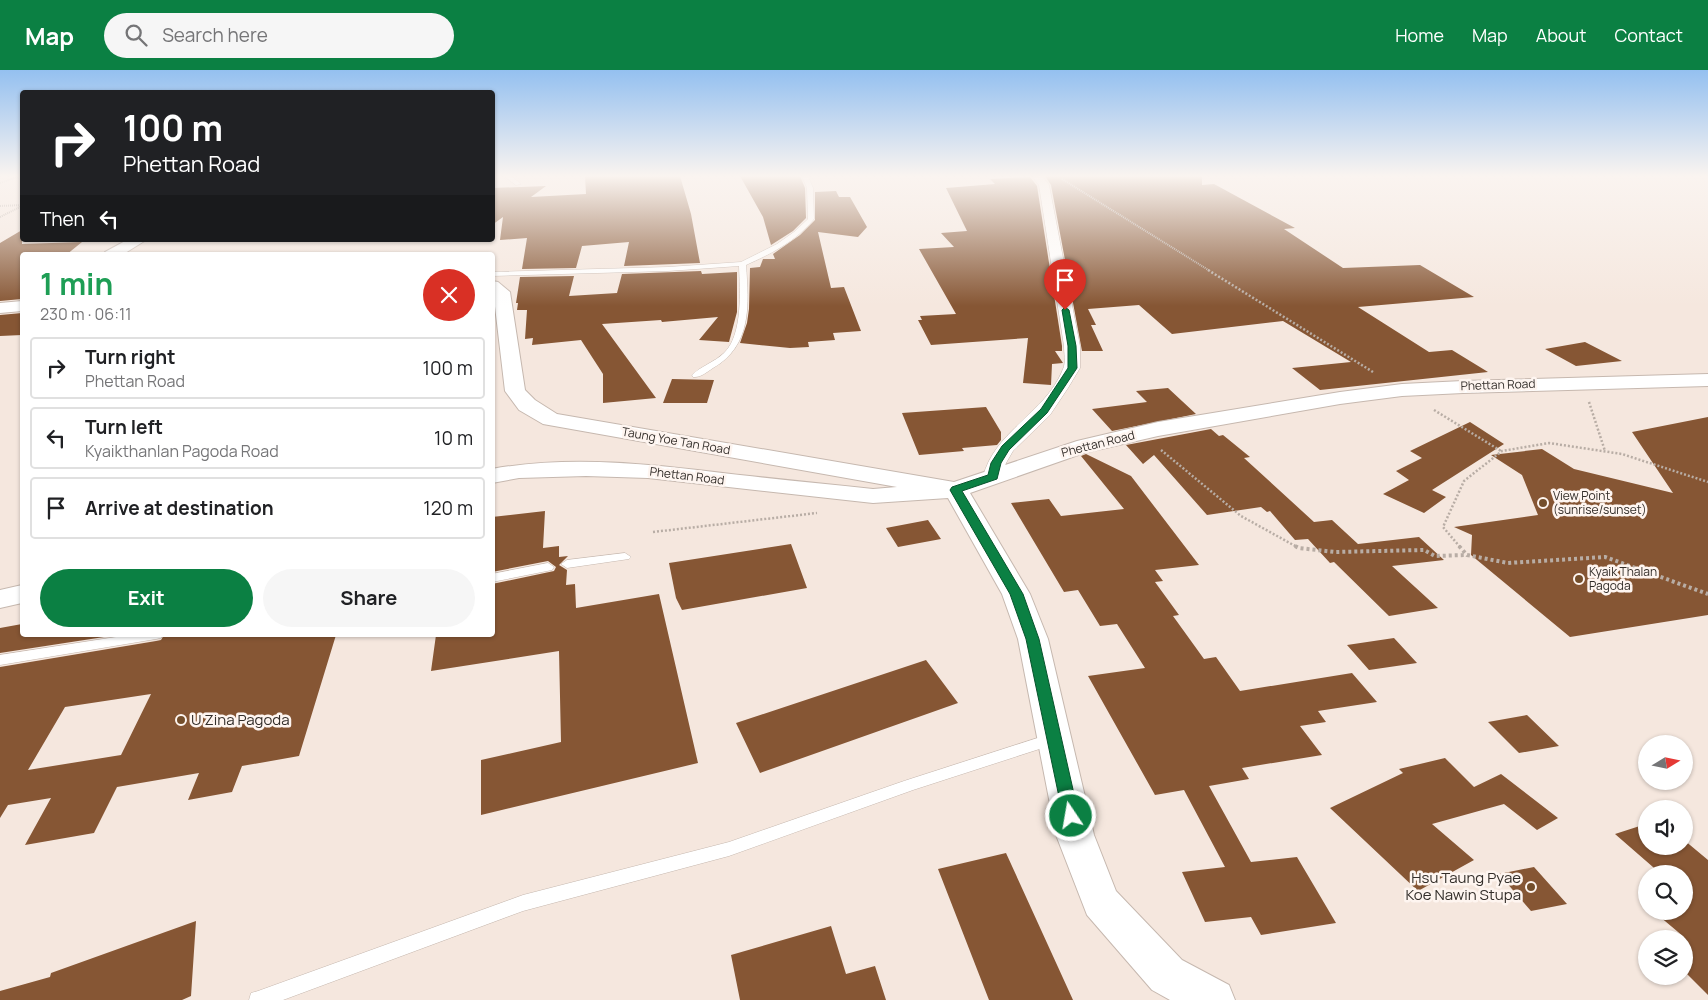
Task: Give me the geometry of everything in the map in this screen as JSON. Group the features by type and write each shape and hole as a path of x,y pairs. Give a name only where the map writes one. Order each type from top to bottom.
{"street":[{"path":"993,477 996,463 1005,448 1044,411 1072,368 1072,346 1050,219"},
{"path":"116,252 134,242"},
{"name":"Taung Yoe Tan Road","path":"495,288 501,292 515,390 527,405 551,419 956,490"},
{"name":"Phettan Road","path":"495,475 519,471 586,469 648,471 763,486 874,496 956,490 1077,448 1158,429 1340,398 1402,390 1708,380"},
{"path":"956,490 1016,594 1033,639 1075,835 1101,902 1167,975 1213,1000"},
{"path":"0,599 20,594"}],"lane":[{"path":"495,274 668,269 742,264 767,254 802,229 811,219"},
{"path":"696,374 729,353 738,339 744,289 742,264"},
{"path":"568,564 625,557"},
{"path":"495,577 548,567"},
{"path":"0,660 144,637"},
{"path":"258,1000 523,903 729,849 909,785 1054,739"}],"path":[{"path":"1128,219 1502,451"},
{"path":"1588,401 1605,451"},
{"path":"1158,429 1145,438 1241,516 1299,548 1335,552 1424,550 1435,556 1466,554 1508,564 1605,557 1708,594"},
{"path":"1466,554 1443,527 1464,481 1502,451 1549,443 1605,451 1622,454 1708,482"},
{"path":"653,532 820,512"}],"building":[{"path":"503,219 692,219 700,263 624,266 629,242 582,246 576,268 522,269 527,238 500,240"},
{"path":"764,219 805,219 793,231 771,245"},
{"path":"863,219 867,227 858,237 818,232 831,288 844,287 861,331 833,333 835,340 808,342 809,347 790,348 740,343 747,323 749,309 750,268 760,267 763,259 775,259 773,254 800,235 815,220"},
{"path":"961,219 1042,219 1062,346 1062,351 1055,351 1063,363 1052,364 1051,385 1023,383 1028,338 931,345 918,320 922,320 920,316 956,314 919,249 954,247 941,233 967,231"},
{"path":"1057,219 1279,219 1295,228 1284,229 1343,268 1420,265 1474,297 1358,307 1429,352 1452,350 1488,372 1320,390 1292,368 1351,362 1283,321 1172,334 1139,305 1088,309 1096,325 1091,325 1103,351 1082,351"},
{"path":"20,231 20,242 22,244 82,242 70,252 20,252 20,299 0,301 0,243"},
{"path":"701,271 702,274 737,272 737,312 729,342 699,340 718,317 662,322 661,320 602,324 656,398 603,403 603,374 581,340 532,345 533,338 525,339 527,310 517,310 518,303 516,303 520,277 574,276 569,296 617,293 622,274"},
{"path":"20,313 20,335 0,336 0,315"},
{"path":"1585,342 1622,361 1576,366 1545,349"},
{"path":"672,379 714,380 707,403 663,403"},
{"path":"1168,388 1196,414 1112,431 1092,409 1147,402 1136,391"},
{"path":"986,407 1001,432 1001,440 997,445 962,448 964,451 919,455 902,413"},
{"path":"1708,417 1708,615 1570,637 1471,555 1472,535 1454,527 1538,515 1522,475 1491,455 1542,449 1574,469 1673,493 1632,432"},
{"path":"1470,422 1504,444 1432,490 1446,497 1424,513 1383,494 1409,480 1396,471 1422,458 1410,451"},
{"path":"1211,429 1219,436 1223,435 1250,457 1244,458 1314,522 1332,520 1358,544 1419,537 1444,560 1392,566 1438,608 1389,616 1334,562 1330,563 1308,539 1295,540 1270,511 1267,512 1261,507 1207,515 1154,455 1143,464 1126,445"},
{"path":"1086,454 1131,476 1199,565 1155,570 1163,581 1155,582 1179,615 1173,616 1204,659 1216,657 1240,691 1352,673 1377,702 1318,711 1326,722 1300,726 1322,755 1242,768 1249,779 1209,786 1251,862 1297,857 1336,923 1261,935 1251,917 1205,922 1182,872 1225,867 1184,790 1155,795 1088,676 1145,668 1117,624 1100,626 1078,590 1064,592 1011,503 1049,499 1061,516 1124,509 1081,456"},
{"path":"545,511 543,548 559,546 559,557 568,556 559,565 567,570 566,585 575,584 576,608 659,594 698,763 481,815 481,760 561,742 559,651 431,671 436,637 495,637 495,583 554,571 556,567 548,561 495,571 495,517"},
{"path":"928,520 941,539 898,547 886,528"},
{"path":"791,544 807,588 682,610 676,598 669,563"},
{"path":"20,624 20,637 104,637 0,653 0,628"},
{"path":"163,637 335,637 299,756 242,766 232,792 188,800 199,773 117,787 94,833 25,845 51,798 8,805 0,818 0,667 161,640","holes":["151,694 121,755 28,770 65,707"]},
{"path":"1394,638 1417,663 1369,670 1347,645"},
{"path":"926,660 958,703 760,773 736,723"},
{"path":"1527,715 1559,746 1519,753 1488,722"},
{"path":"1445,758 1474,787 1501,774 1558,818 1537,830 1504,804 1432,824 1474,860 1418,891 1330,808 1403,773 1399,769"},
{"path":"1638,827 1638,854 1615,834"},
{"path":"1693,848 1708,860 1708,995 1693,980 1693,930 1676,930 1664,920 1693,920 1693,865 1651,865 1639,855 1693,855"},
{"path":"1006,853 1073,1000 989,1000 938,869"},
{"path":"1534,867 1567,904 1531,911 1499,874"},
{"path":"196,921 191,996 182,1000 0,1000 0,991 50,977 51,973"},
{"path":"831,926 846,974 875,966 886,1000 740,1000 731,955"}],"place":[{"name":"View Point (sunrise/sunset)","path":"1543,503"},
{"name":"Kyaik Thalan Pagoda","path":"1579,579"},
{"name":"U Zina Pagoda","path":"181,720"},
{"name":"Hsu Taung Pyae Koe Nawin Stupa","path":"1531,887"}],"route":[{"path":"1065,310 1072,346 1072,368 1060,388 1044,411 1005,448 996,463 993,477 956,490 1016,594 1033,639 1071,816"}]}
